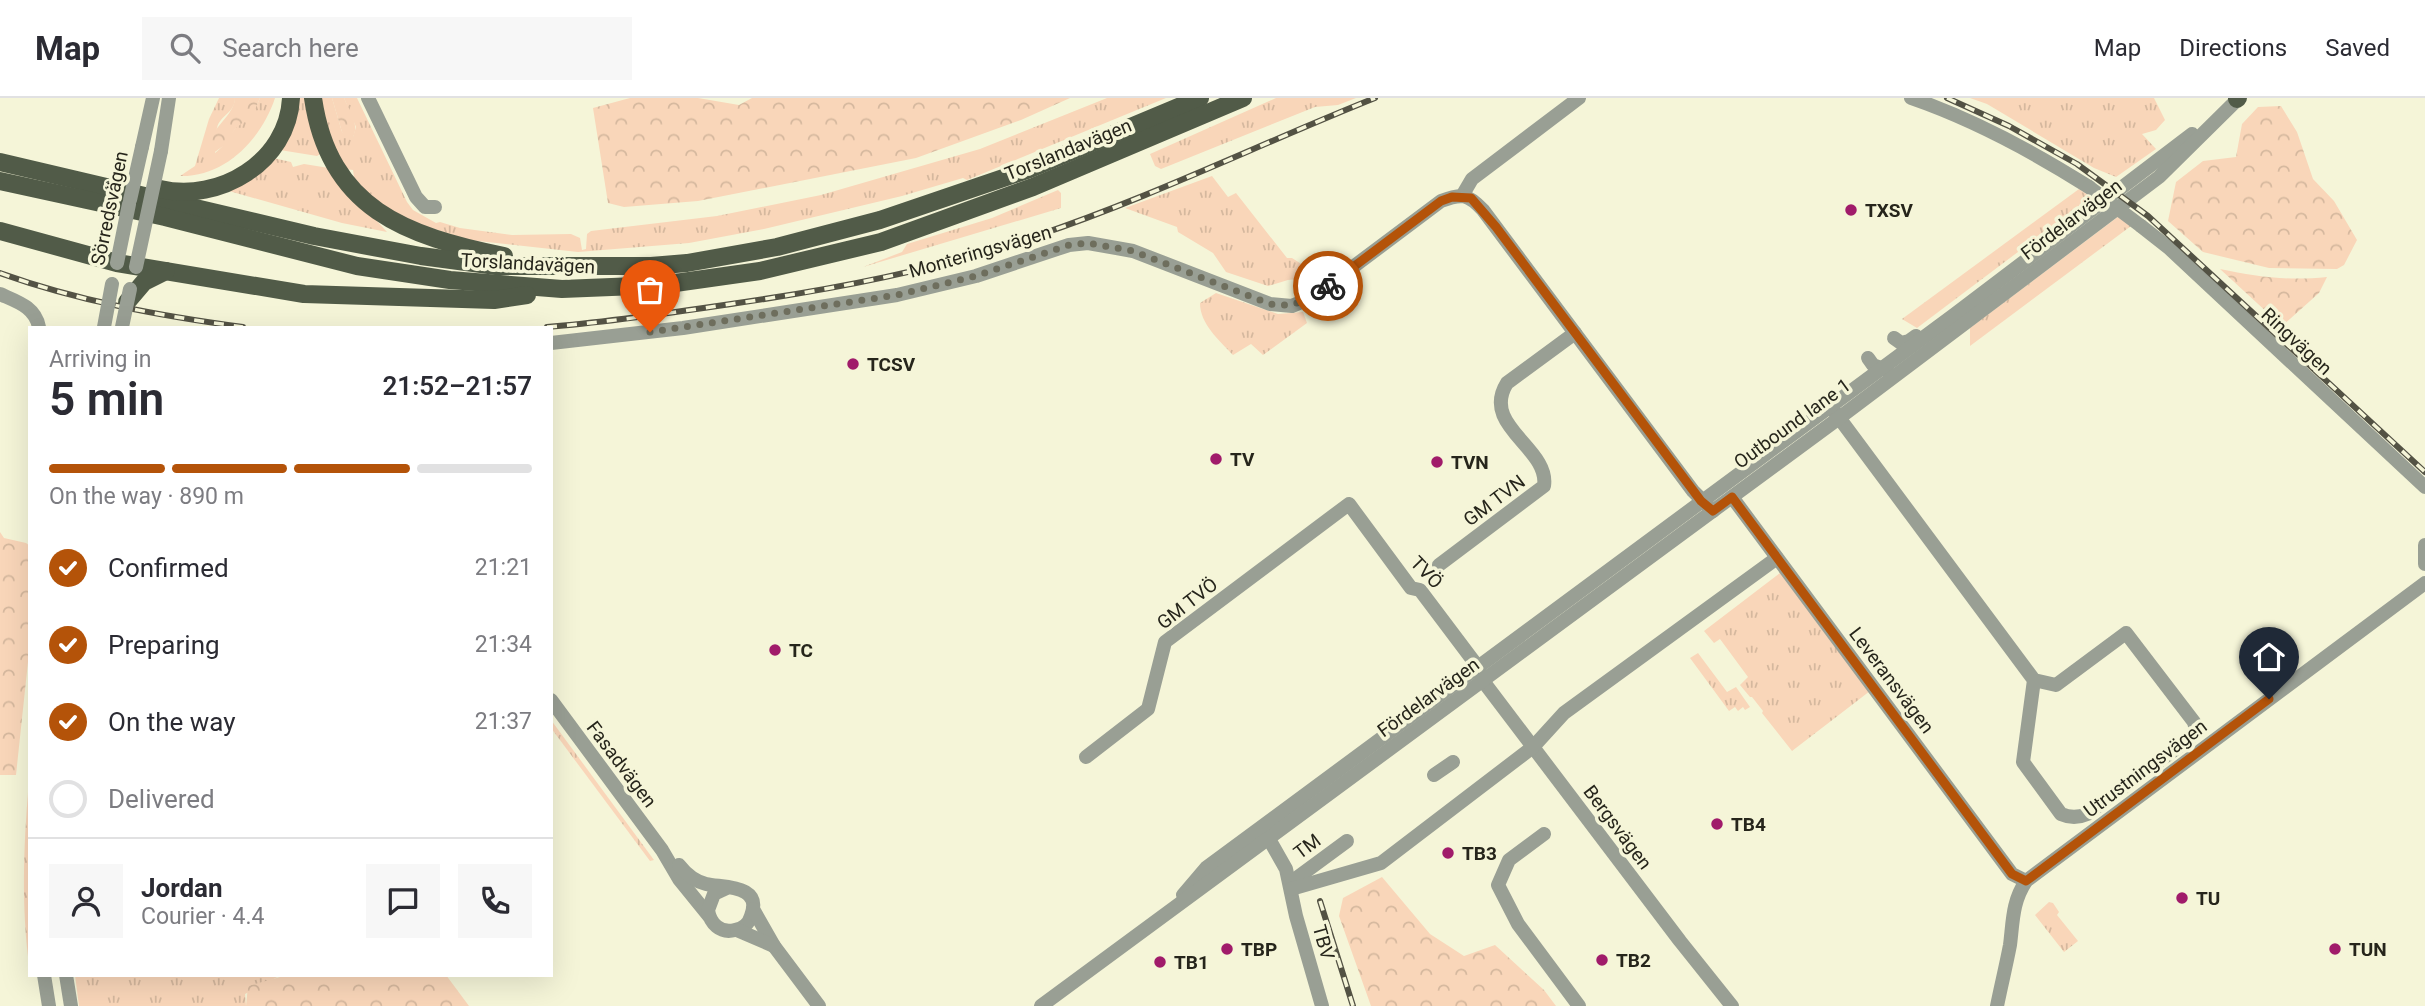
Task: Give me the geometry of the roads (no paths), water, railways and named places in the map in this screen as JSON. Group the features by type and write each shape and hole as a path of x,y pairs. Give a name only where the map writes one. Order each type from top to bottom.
{"main road":[{"path":"0,153 169,191 202,191 220,187 242,177 268,155 282,135 292,98"},
{"path":"313,98 318,127 333,162 360,197 390,220 447,243 559,267"},
{"name":"Torslandavägen","path":"0,162 341,241 421,256 496,265 639,267 687,263 800,242 880,220 1030,169 1200,98"},
{"name":"Torslandavägen","path":"0,181 165,217 357,266 450,281 562,289 681,283 732,276 881,242 1033,187 1243,98"},
{"path":"0,231 136,267 304,294 494,300 562,289"},
{"path":"48,245 96,266 113,284"},
{"path":"127,302 144,282 166,271"}],"street":[{"name":"Sörredsvägen","path":"104,326 153,98"},
{"name":"Sörredsvägen","path":"122,326 161,151 169,98"},
{"path":"368,98 416,197 425,207 435,207"},
{"path":"1579,98 1472,179 1462,196 1471,198 1483,210 1705,504"},
{"name":"Ringvägen","path":"1911,98 2009,139 2089,187 2141,226 2169,248 2425,487"},
{"name":"Fördelarvägen","path":"1882,368 2238,98"},
{"name":"Fördelarvägen","path":"1833,410 1918,359 2159,177 2238,98"},
{"name":"Monteringsvägen","path":"553,342 682,328 897,295 976,276 1069,245 1088,243 1133,251 1270,304 1292,306 1313,297 1441,201 1462,196"},
{"path":"0,295 31,309 39,326"},
{"name":"Fördelarvägen","path":"1894,338 1900,343 1909,341 1928,327 1939,326"},
{"name":"GM TVN","path":"1439,565 1544,486 1546,478 1507,422 1499,403 1507,383 1574,333"},
{"name":"Fördelarvägen","path":"1882,368 1898,368 1918,359"},
{"path":"1705,504 1732,497 1833,410 1873,365 1882,368"},
{"name":"Outbound lane 1","path":"1833,410 1898,368"},
{"path":"1705,504 1833,410 1863,375"},
{"path":"1833,410 2034,680 2056,685 2126,633 2194,722 2196,730 2189,739 2087,814 2067,817 2061,814 2023,762 2034,680"},
{"name":"Leveransvägen","path":"1732,497 2012,874 2026,881"},
{"name":"TVÖ","path":"1349,504 1411,588 1420,590 1480,674"},
{"name":"GM TVÖ","path":"1086,757 1148,709 1165,642 1349,504"},
{"name":"Fördelarvägen","path":"1041,1006 1166,915 1266,833 1705,504"},
{"path":"2425,545 2425,564"},
{"path":"1290,886 1381,863 1533,747 1564,713 1777,558"},
{"name":"Utrustningsvägen","path":"2026,881 2425,583"},
{"name":"Bergsvägen","path":"1480,674 1679,941 1732,1006"},
{"name":"Fasadvägen","path":"553,703 662,850 679,879 720,929 737,930 774,946"},
{"path":"1434,775 1453,762"},
{"name":"TBV","path":"1266,833 1286,869 1296,916 1322,1006"},
{"path":"1544,834 1509,860 1498,885 1518,924 1579,1006"},
{"name":"TM","path":"1290,886 1347,841"},
{"name":"Fasadvägen","path":"662,850 694,880 739,888 747,894 774,946 819,1006"},
{"path":"1997,1006 2010,943 2013,910 2018,893 2026,881"},
{"path":"709,916 708,906 712,897 719,890 729,887"},
{"path":"737,930 748,922 753,909"},
{"path":"1312,972 1332,1006"},
{"path":"44,977 49,1006"},
{"path":"66,977 71,1006"}],"railway":[{"path":"553,326 662,314 808,292 961,259 1079,221 1375,98"},
{"path":"1947,98 2009,126 2077,164 2148,216 2425,472"},
{"path":"0,273 59,292 120,306 236,326"},
{"path":"1320,901 1353,1006"}],"place":[{"name":"TXSV","path":"1851,210"},
{"name":"TCSV","path":"853,364"},
{"name":"TV","path":"1216,459"},
{"name":"TVN","path":"1437,462"},
{"name":"TC","path":"775,650"},
{"name":"TB4","path":"1717,824"},
{"name":"TB3","path":"1448,853"},
{"name":"TU","path":"2182,898"},
{"name":"TBP","path":"1227,949"},
{"name":"TUN","path":"2335,949"},
{"name":"TB2","path":"1602,960"},
{"name":"TB1","path":"1160,962"}]}
